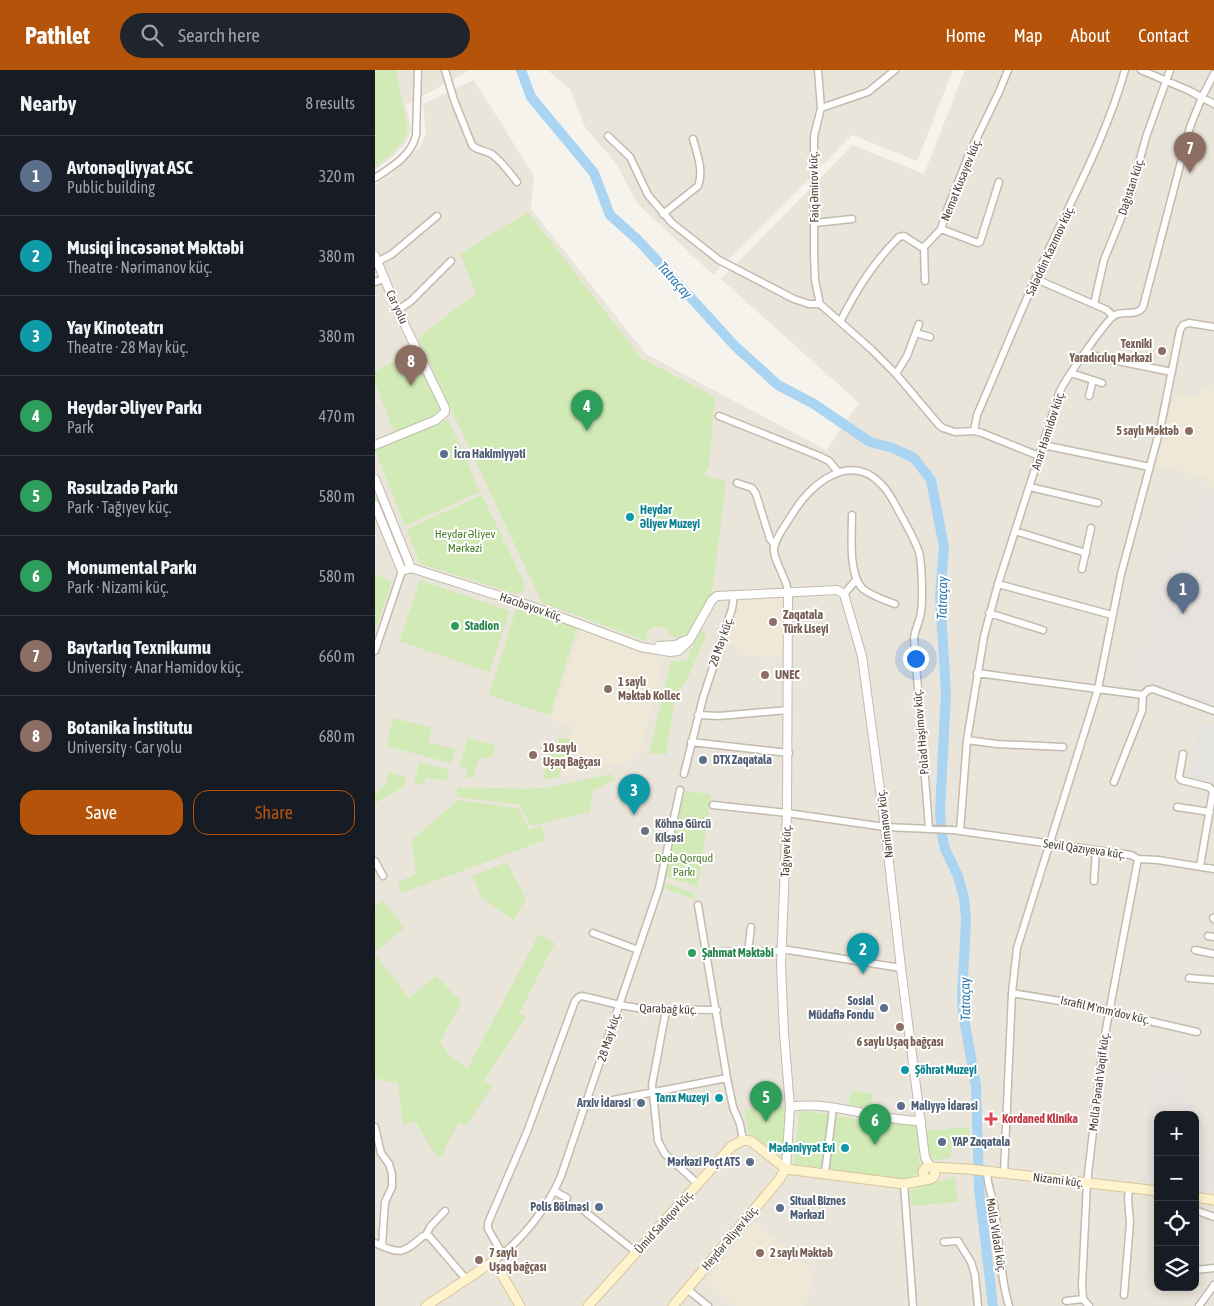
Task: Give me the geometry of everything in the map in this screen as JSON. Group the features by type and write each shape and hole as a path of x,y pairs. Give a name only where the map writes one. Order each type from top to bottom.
{"main road":[{"path":"743,1140 751,1141 786,1169 907,1183 931,1179 962,1168"},
{"name":"Ümid Sadıqov küç.","path":"588,1306 731,1147 743,1140"},
{"name":"Nizami küç.","path":"926,1169 962,1168 1154,1192"},
{"name":"Heydər Əliyev küç.","path":"673,1306 786,1169"},
{"path":"907,1183 926,1169"},
{"path":"926,1169 925,1178 931,1179"},
{"path":"1199,1198 1214,1200"},
{"path":"426,1306 494,1261 520,1306"}],"street":[{"path":"375,178 402,158 415,144 417,135 417,70"},
{"path":"445,70 454,100 472,145 498,159 517,182"},
{"name":"Faiq Əmirov küç.","path":"818,70 821,108 813,136 814,268 820,304"},
{"path":"821,108 868,92 895,70"},
{"name":"Nemət Kusayev küç.","path":"924,246 941,229 970,152 1000,90 1007,70"},
{"name":"Saləddin Kazımov küç.","path":"974,431 977,415 1036,279 1100,144 1125,70"},
{"path":"1141,70 1214,104"},
{"name":"Dağıstan küç.","path":"1094,304 1104,260 1130,196 1146,138 1170,70"},
{"path":"1036,279 1107,310 1113,316 1137,313 1143,307 1190,127 1214,74"},
{"path":"608,136 630,157 649,195 672,223 719,260 794,299 809,304 820,304 861,339 896,374 933,419 943,428 955,432 974,431 1039,456"},
{"path":"663,214 698,186 701,179 693,139"},
{"path":"941,229 978,243 980,242 999,182"},
{"path":"376,259 392,254 437,216"},
{"path":"815,223 852,219"},
{"path":"840,322 855,292 873,265 899,237 904,236 921,247 924,246 925,281"},
{"name":"Car yolu","path":"375,445 436,420 445,412 444,404 398,310 376,259"},
{"path":"398,310 411,301 451,261"},
{"path":"375,282 384,279"},
{"name":"Anar Həmidov küç.","path":"957,830 967,740 977,673 989,613 1060,391 1113,316"},
{"path":"1004,1173 1011,993 1014,964 1020,936 1098,689 1121,574 1161,425 1180,330 1183,325 1189,323 1214,327"},
{"path":"896,374 907,356 919,324"},
{"path":"917,333 930,337"},
{"path":"1086,352 1098,357 1172,372"},
{"path":"1071,373 1102,383"},
{"path":"1089,396 1093,380"},
{"path":"719,416 819,456 829,461 838,472 829,476 806,494 775,545 775,554 787,584 788,594"},
{"path":"1043,445 1150,467"},
{"name":"Polad Həşimov küç.","path":"838,472 856,471 866,474 882,484 901,516 919,553 922,611 913,638 931,828"},
{"path":"375,478 411,568 402,571"},
{"path":"737,483 752,488 756,494 770,539 775,545"},
{"path":"1030,487 1098,503"},
{"path":"375,506 402,571 375,651"},
{"path":"852,515 852,550 856,580 864,590 895,604"},
{"path":"1081,569 1091,528"},
{"path":"1015,531 1086,553"},
{"name":"Hacıbəyov küç.","path":"411,568 528,605 641,647 670,652 679,650 686,644 714,598 734,596"},
{"path":"734,596 837,590 845,594 856,580"},
{"path":"998,584 1112,615"},
{"name":"Tağıyev küç.","path":"786,1169 790,1107 784,1033 781,951 789,753 788,594"},
{"name":"Nərimanov küç.","path":"845,594 861,645 926,1169"},
{"name":"28 May küç.","path":"684,774 698,715 732,609 734,596"},
{"path":"989,613 1043,630"},
{"path":"977,673 1143,695"},
{"path":"1114,782 1137,725 1144,702 1143,695 1147,690 1153,689 1214,711"},
{"path":"698,715 719,716 788,710"},
{"path":"967,740 997,744 1063,747"},
{"path":"691,742 789,753"},
{"path":"1183,754 1179,777 1181,780 1212,788 1213,791 1200,866"},
{"name":"28 May küç.","path":"494,1261 528,1228 554,1191 587,1105 661,879 681,790"},
{"path":"713,805 787,813 885,828 931,828"},
{"path":"1177,807 1210,812"},
{"name":"Sevil Qazıyeva küç.","path":"931,828 1131,855 1138,859 1158,860 1214,869"},
{"path":"1094,881 1096,850"},
{"name":"Molla Pənah Vaqif küç.","path":"1083,1299 1087,1183 1109,1011 1138,859"},
{"path":"375,861 383,876"},
{"path":"698,905 727,1078 743,1140"},
{"path":"748,952 751,927"},
{"path":"593,933 638,950"},
{"path":"1195,950 1214,954"},
{"path":"707,953 797,951 901,968"},
{"path":"1189,978 1214,980"},
{"name":"Israfil M'mm'dov küç.","path":"1011,993 1047,998 1197,1032"},
{"name":"Qarabağ küç.","path":"503,1254 488,1229 488,1223 527,1132 575,1001 582,996 643,1009 717,1010"},
{"path":"666,1010 653,1076 652,1092 660,1148 698,1184"},
{"path":"587,1105 727,1078"},
{"path":"790,1107 812,1105 921,1121"},
{"path":"825,1173 833,1108"},
{"path":"375,1127 381,1154 389,1164 392,1174 392,1187 385,1202 378,1244 396,1252 410,1248 426,1235 445,1211"},
{"name":"Molla Vidadi küç.","path":"987,1171 987,1182 994,1206 1006,1298 1009,1306"},
{"path":"907,1183 913,1306"},
{"path":"1124,1295 1130,1223 1129,1188"},
{"path":"554,1191 567,1198"},
{"path":"583,1210 636,1252"},
{"path":"1199,1212 1214,1218"},
{"path":"426,1235 431,1238 466,1280"},
{"path":"944,1242 959,1241 971,1262 975,1275 978,1306"},
{"path":"1199,1270 1214,1268"},
{"path":"1199,1306 1214,1286"},
{"path":"687,1289 709,1306"},
{"path":"1066,1301 1083,1299 1089,1306"}],"shaded area":[{"path":"375,70 468,71 406,105 411,129 406,143 375,170"},
{"path":"547,70 953,70 917,161 852,135 713,275 637,203 617,165 585,127 570,89"},
{"path":"965,70 1214,70 1214,1306 375,1306 375,185 398,169 420,147 426,133 423,104 474,80 534,176 531,209 646,354 826,450 859,403 721,279 853,145 924,174"},
{"name":"5 saylı Məktəb","path":"1201,388 1214,392 1214,487 1207,485 1208,478 1156,465 1174,395 1197,398"},
{"path":"1206,488 1214,490 1214,708 1130,678 1172,551"},
{"path":"775,597 781,599 784,603 783,657 744,656 726,639 739,600"},
{"name":"1 saylı Məktəb Kollec","path":"581,627 663,659 642,747 627,762 559,777 573,727 551,719"},
{"path":"1198,724 1214,726 1214,782 1190,778"},
{"path":"1180,1068 1197,1111 1154,1111 1154,1182 1142,1181 1154,1069"},
{"path":"1199,1117 1214,1155 1214,1192 1199,1190"},
{"name":"2 saylı Məktəb","path":"753,1221 813,1270 808,1298 802,1306 736,1306 705,1282"}],"green space":[{"path":"375,70 396,70 408,129 404,141 375,167"},
{"path":"528,212 641,358 715,397 709,465 704,475 726,482 712,593 689,632 684,637 670,636 666,627 655,626 647,632 647,641 542,603 418,338 476,293 460,254"},
{"path":"413,353 442,412 394,432 375,382 375,371"},
{"path":"448,419 480,492 405,526 375,450"},
{"path":"375,488 404,558 400,560 375,499"},
{"name":"Heydər Əliyev Mərkəzi","path":"482,495 524,583 524,588 520,593 516,594 420,564 407,529"},
{"path":"375,575 392,581 375,631"},
{"name":"Stadion","path":"420,580 510,611 489,672 399,641"},
{"path":"517,606 578,626 550,715 489,695"},
{"path":"701,630 707,634 685,684 676,692 666,755 649,753 671,661 686,661"},
{"path":"393,718 432,728 428,742 455,749 451,763 386,746"},
{"path":"559,737 570,739 559,777 543,780 550,745 556,746"},
{"path":"468,738 495,745 492,758 480,758 472,778 465,778 468,769 459,766"},
{"path":"419,762 449,770 447,780 425,778 425,783 414,784"},
{"path":"389,772 406,777 404,787 375,803 375,795 386,783"},
{"path":"611,774 616,779 592,791 590,812 531,826 520,805 457,797 457,787 529,789 551,787"},
{"name":"Dədə Qorqud Parkı","path":"684,791 711,794 698,887 665,876"},
{"path":"458,800 518,808 529,830 542,826 545,840 402,893 398,883 416,873 412,840"},
{"path":"507,862 526,899 513,920 482,898 472,876"},
{"path":"665,883 693,893 695,900 664,888"},
{"path":"383,900 404,928 375,952 375,906"},
{"path":"539,934 555,943 519,1013 526,1016 484,1080 492,1086 466,1126 459,1122 441,1156 436,1156 415,1121 403,1126 398,1084 375,1078 375,954 409,998 436,976 462,1002 440,1041 451,1058 468,1068"},
{"path":"852,1091 872,1094 871,1108 848,1105"},
{"path":"786,1105 783,1158 749,1133 744,1110"},
{"path":"799,1111 829,1114 821,1168 794,1164"},
{"path":"836,1116 917,1126 920,1168 916,1174 905,1180 829,1170"},
{"path":"969,1127 971,1146 952,1147 950,1158 931,1161 925,1131"},
{"path":"955,1177 958,1202 911,1206 910,1190"}],"waterway":[{"name":"Tatraçay","path":"521,70 531,97 594,173 610,215 639,241 735,346 778,385 814,404 870,442 893,448 914,458 931,480 944,547 940,597 946,692 940,812 945,849 958,876 964,898 966,920 962,995 963,1013 976,1086 979,1188 993,1306"}],"place":[{"name":"Baytarlıq Texnikumu","path":"1190,173"},
{"name":"Texniki Yaradıcılıq Mərkəzi","path":"1162,351"},
{"name":"Botanika İnstitutu","path":"411,386"},
{"name":"Heydər Əliyev Parkı","path":"587,431"},
{"name":"5 saylı Məktəb","path":"1189,431"},
{"name":"İcra Hakimiyyəti","path":"444,454"},
{"name":"Heydər Əliyev Muzeyi","path":"630,517"},
{"name":"Avtonəqliyyat ASC","path":"1183,614"},
{"name":"Zaqatala Türk Liseyi","path":"773,622"},
{"name":"Stadion","path":"455,626"},
{"name":"UNEC","path":"765,675"},
{"name":"1 saylı Məktəb Kollec","path":"608,689"},
{"name":"10 saylı Uşaq Bağçası","path":"533,755"},
{"name":"DTX Zaqatala","path":"703,760"},
{"name":"Yay Kinoteatrı","path":"634,815"},
{"name":"Köhnə Gürcü Kilsəsi","path":"645,831"},
{"name":"Şahmat Məktəbi","path":"692,953"},
{"name":"Musiqi İncəsənət Məktəbi","path":"863,974"},
{"name":"Sosial Müdafiə Fondu","path":"884,1008"},
{"name":"6 saylı Uşaq bağçası","path":"900,1027"},
{"name":"Şöhrət Muzeyi","path":"905,1070"},
{"name":"Tarıx Muzeyi","path":"719,1098"},
{"name":"Arxiv İdarəsi","path":"641,1103"},
{"name":"Maliyyə İdarəsi","path":"901,1106"},
{"name":"Kordaned Klinika","path":"991,1119"},
{"name":"Rəsulzadə Parkı","path":"766,1122"},
{"name":"YAP Zaqatala","path":"942,1142"},
{"name":"Monumental Parkı","path":"875,1145"},
{"name":"Mədəniyyət Evi","path":"845,1148"},
{"name":"Mərkəzi Poçt ATS","path":"750,1162"},
{"name":"Polis Bölməsi","path":"599,1207"},
{"name":"Situal Biznes Mərkəzi","path":"780,1208"},
{"name":"2 saylı Məktəb","path":"760,1253"},
{"name":"7 saylı Uşaq bağçası","path":"479,1260"}]}
